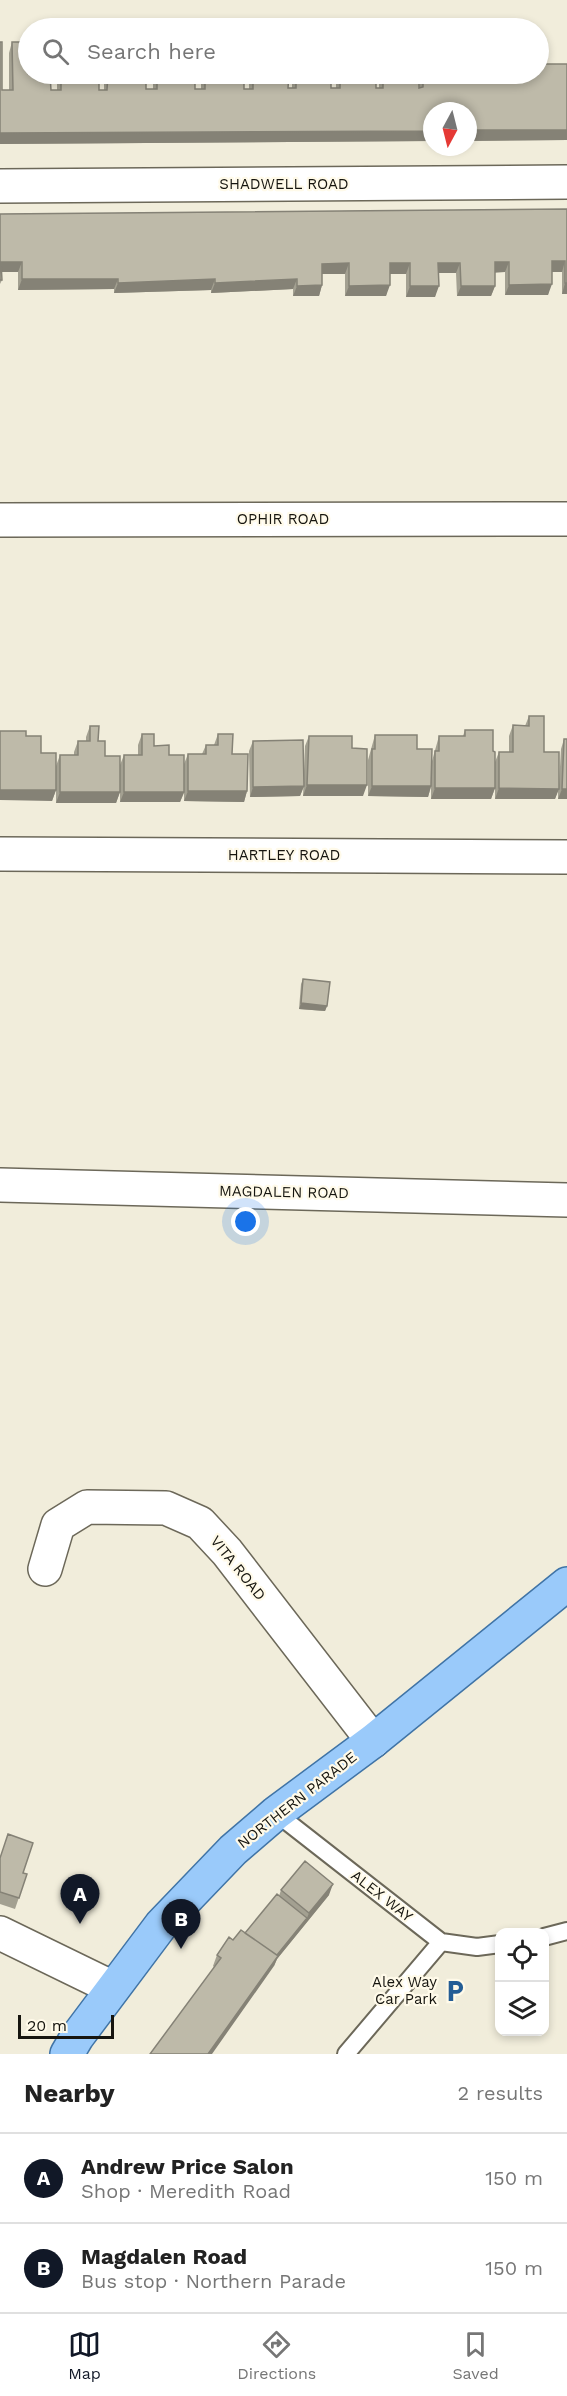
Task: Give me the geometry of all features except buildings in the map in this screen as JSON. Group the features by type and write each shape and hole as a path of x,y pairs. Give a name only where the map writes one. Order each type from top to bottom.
{"main road":[{"name":"NORTHERN PARADE","path":"67,2054 161,1925 197,1885 276,1813 373,1741 567,1584"}],"street":[{"name":"SHADWELL ROAD","path":"0,186 567,182"},
{"name":"OPHIR ROAD","path":"0,520 567,519"},
{"name":"HARTLEY ROAD","path":"0,854 567,857"},
{"name":"MAGDALEN ROAD","path":"0,1185 567,1200"},
{"name":"VITA ROAD","path":"45,1569 58,1525 87,1507 166,1508 200,1522 227,1552 373,1741"},
{"path":"0,1933 113,1988"}],"lane":[{"name":"ALEX WAY","path":"276,1813 441,1942"},
{"path":"549,1935 567,1931"},
{"path":"346,2054 441,1942 477,1947 495,1945"}],"place":[{"name":"Andrew Price Salon","path":"80,1924"},
{"name":"Magdalen Road","path":"181,1949"},
{"name":"Alex Way Car Park","path":"455,1991"}]}
